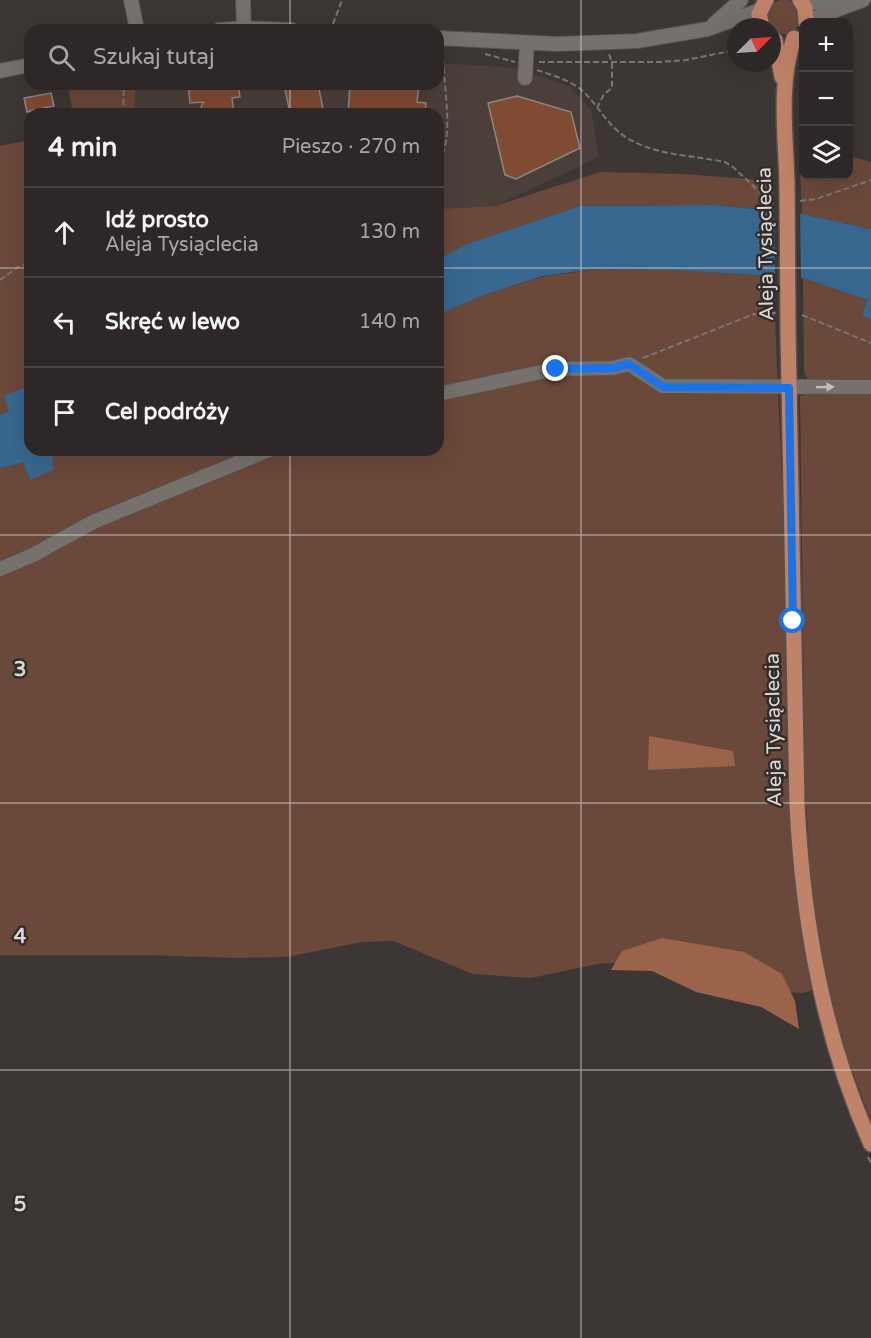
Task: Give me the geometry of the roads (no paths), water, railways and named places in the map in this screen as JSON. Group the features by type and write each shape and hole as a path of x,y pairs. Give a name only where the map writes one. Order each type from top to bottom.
{"main road":[{"path":"801,1 807,13 806,18"},
{"path":"760,18 764,3"},
{"path":"781,40 785,41 799,31"},
{"name":"Aleja Tysiąclecia","path":"799,34 790,49 785,88 796,805 801,872 813,956 824,1008 847,1083 871,1144"},
{"name":"Aleja Tysiąclecia","path":"781,70 785,88"}],"street":[{"path":"132,0 136,24"},
{"path":"243,0 244,24"},
{"path":"708,29 741,0"},
{"path":"801,1 813,3 838,0"},
{"path":"824,18 863,0"},
{"path":"708,29 764,3"},
{"path":"444,43 604,43 637,41 708,29 727,29"},
{"path":"527,43 528,69"},
{"path":"0,71 24,66"},
{"path":"444,393 556,369 613,368 629,364 663,387 871,387"},
{"path":"0,569 33,555 93,522 254,456"}],"water":[{"path":"714,205 802,214 871,229 871,319 862,316 867,300 803,278 672,270 594,269 543,276 484,295 444,312 444,256 467,244 580,206"},
{"path":"24,388 24,456 55,456 52,459 53,470 30,480 23,463 0,468 0,415 9,411 4,396"}]}
